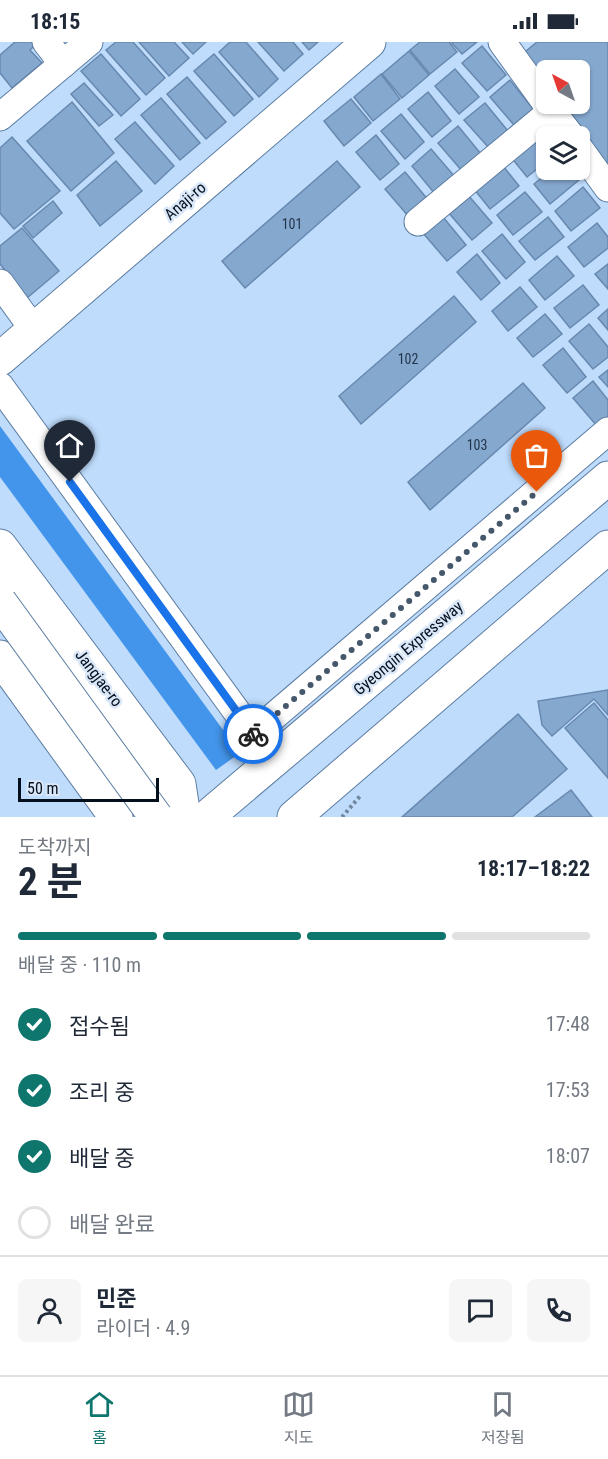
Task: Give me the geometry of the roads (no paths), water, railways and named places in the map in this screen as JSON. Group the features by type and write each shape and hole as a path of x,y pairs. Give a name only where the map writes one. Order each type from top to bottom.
{"main road":[{"name":"Anaji-ro","path":"0,359 369,42"},
{"name":"Gyeongin Expressway","path":"213,812 608,478"},
{"name":"Jangjae-ro","path":"0,546 179,784 184,817"},
{"path":"296,815 608,547"},
{"path":"0,602 154,817"},
{"path":"0,657 116,817"}],"street":[{"path":"46,42 63,64"},
{"path":"0,117 89,42"},
{"path":"501,42 536,90"},
{"path":"418,222 539,114"},
{"path":"554,114 563,126"},
{"path":"590,163 608,188"},
{"path":"0,283 34,330"},
{"path":"0,386 253,734 608,431"},
{"path":"0,574 169,802 154,817"},
{"path":"0,627 135,817"}],"water":[{"path":"0,426 240,753 216,770 0,477"}]}
